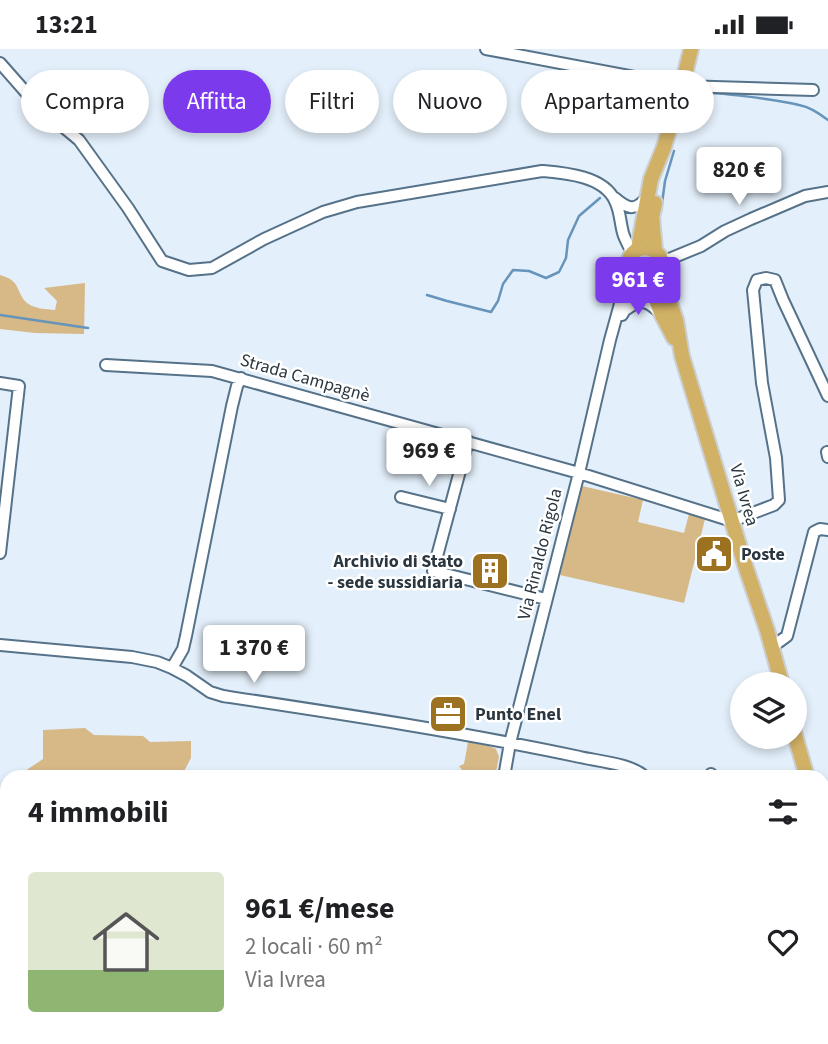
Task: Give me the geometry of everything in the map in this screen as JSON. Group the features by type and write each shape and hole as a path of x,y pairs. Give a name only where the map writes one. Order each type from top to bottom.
{"main road":[{"name":"Via Ivrea","path":"686,70 691,49"},
{"name":"Via Ivrea","path":"629,271 628,262 635,251 651,179 668,133"},
{"name":"Via Ivrea","path":"664,147 652,216 653,270 662,315 682,356"},
{"path":"629,271 632,276 653,270 644,247 635,251"},
{"name":"Via Ivrea","path":"653,270 676,320 682,356 779,672"},
{"path":"799,749 805,770"}],"street":[{"path":"486,49 597,70"},
{"path":"0,63 37,105 79,140 162,261 189,270 212,268 323,212 356,202 542,171 573,174 592,180 611,192 624,235 635,251"},
{"path":"714,87 813,90"},
{"path":"653,270 751,219 805,196 815,193 828,194"},
{"path":"612,195 625,206 632,207 640,206 647,197"},
{"name":"Via Rinaldo Rigola","path":"610,340 622,313 653,270"},
{"name":"Via Rinaldo Rigola","path":"504,770 629,271"},
{"path":"732,521 774,505 779,500 776,458 762,383 753,290 757,280 775,280 828,396"},
{"path":"622,313 635,302 642,302 652,305 662,315"},
{"name":"Strada Campagnè","path":"106,365 212,370 579,473 732,521"},
{"path":"172,668 183,649 240,378"},
{"path":"0,383 19,386 0,553"},
{"path":"468,441 433,571 546,599"},
{"path":"401,497 450,509"},
{"path":"772,647 787,636 790,628 814,532 820,529 828,530"},
{"path":"0,645 132,657 172,668 205,690 223,696 510,743 636,770"}],"shaded area":[{"path":"0,275 12,280 27,303 37,308 55,310 57,301 44,288 85,283 84,334 0,329"},
{"path":"582,486 643,500 638,522 684,533 690,510 706,515 684,603 560,575"},
{"path":"85,728 94,735 143,736 150,742 191,741 191,758 185,770 26,770 43,759 43,730"},
{"path":"468,742 496,749 499,757 496,770 462,770 459,766 464,764"}],"waterway":[{"path":"714,93 799,105 828,120"},
{"path":"661,211 665,181 674,151"},
{"path":"427,295 491,312 498,301 503,284 513,270 529,271 546,278 559,272 566,258 568,240 579,216 600,198"},
{"path":"0,315 88,328"}],"place":[{"name":"Poste","path":"714,554"},
{"name":"Archivio di Stato - sede sussidiaria","path":"490,571"},
{"name":"Punto Enel","path":"448,714"}]}
